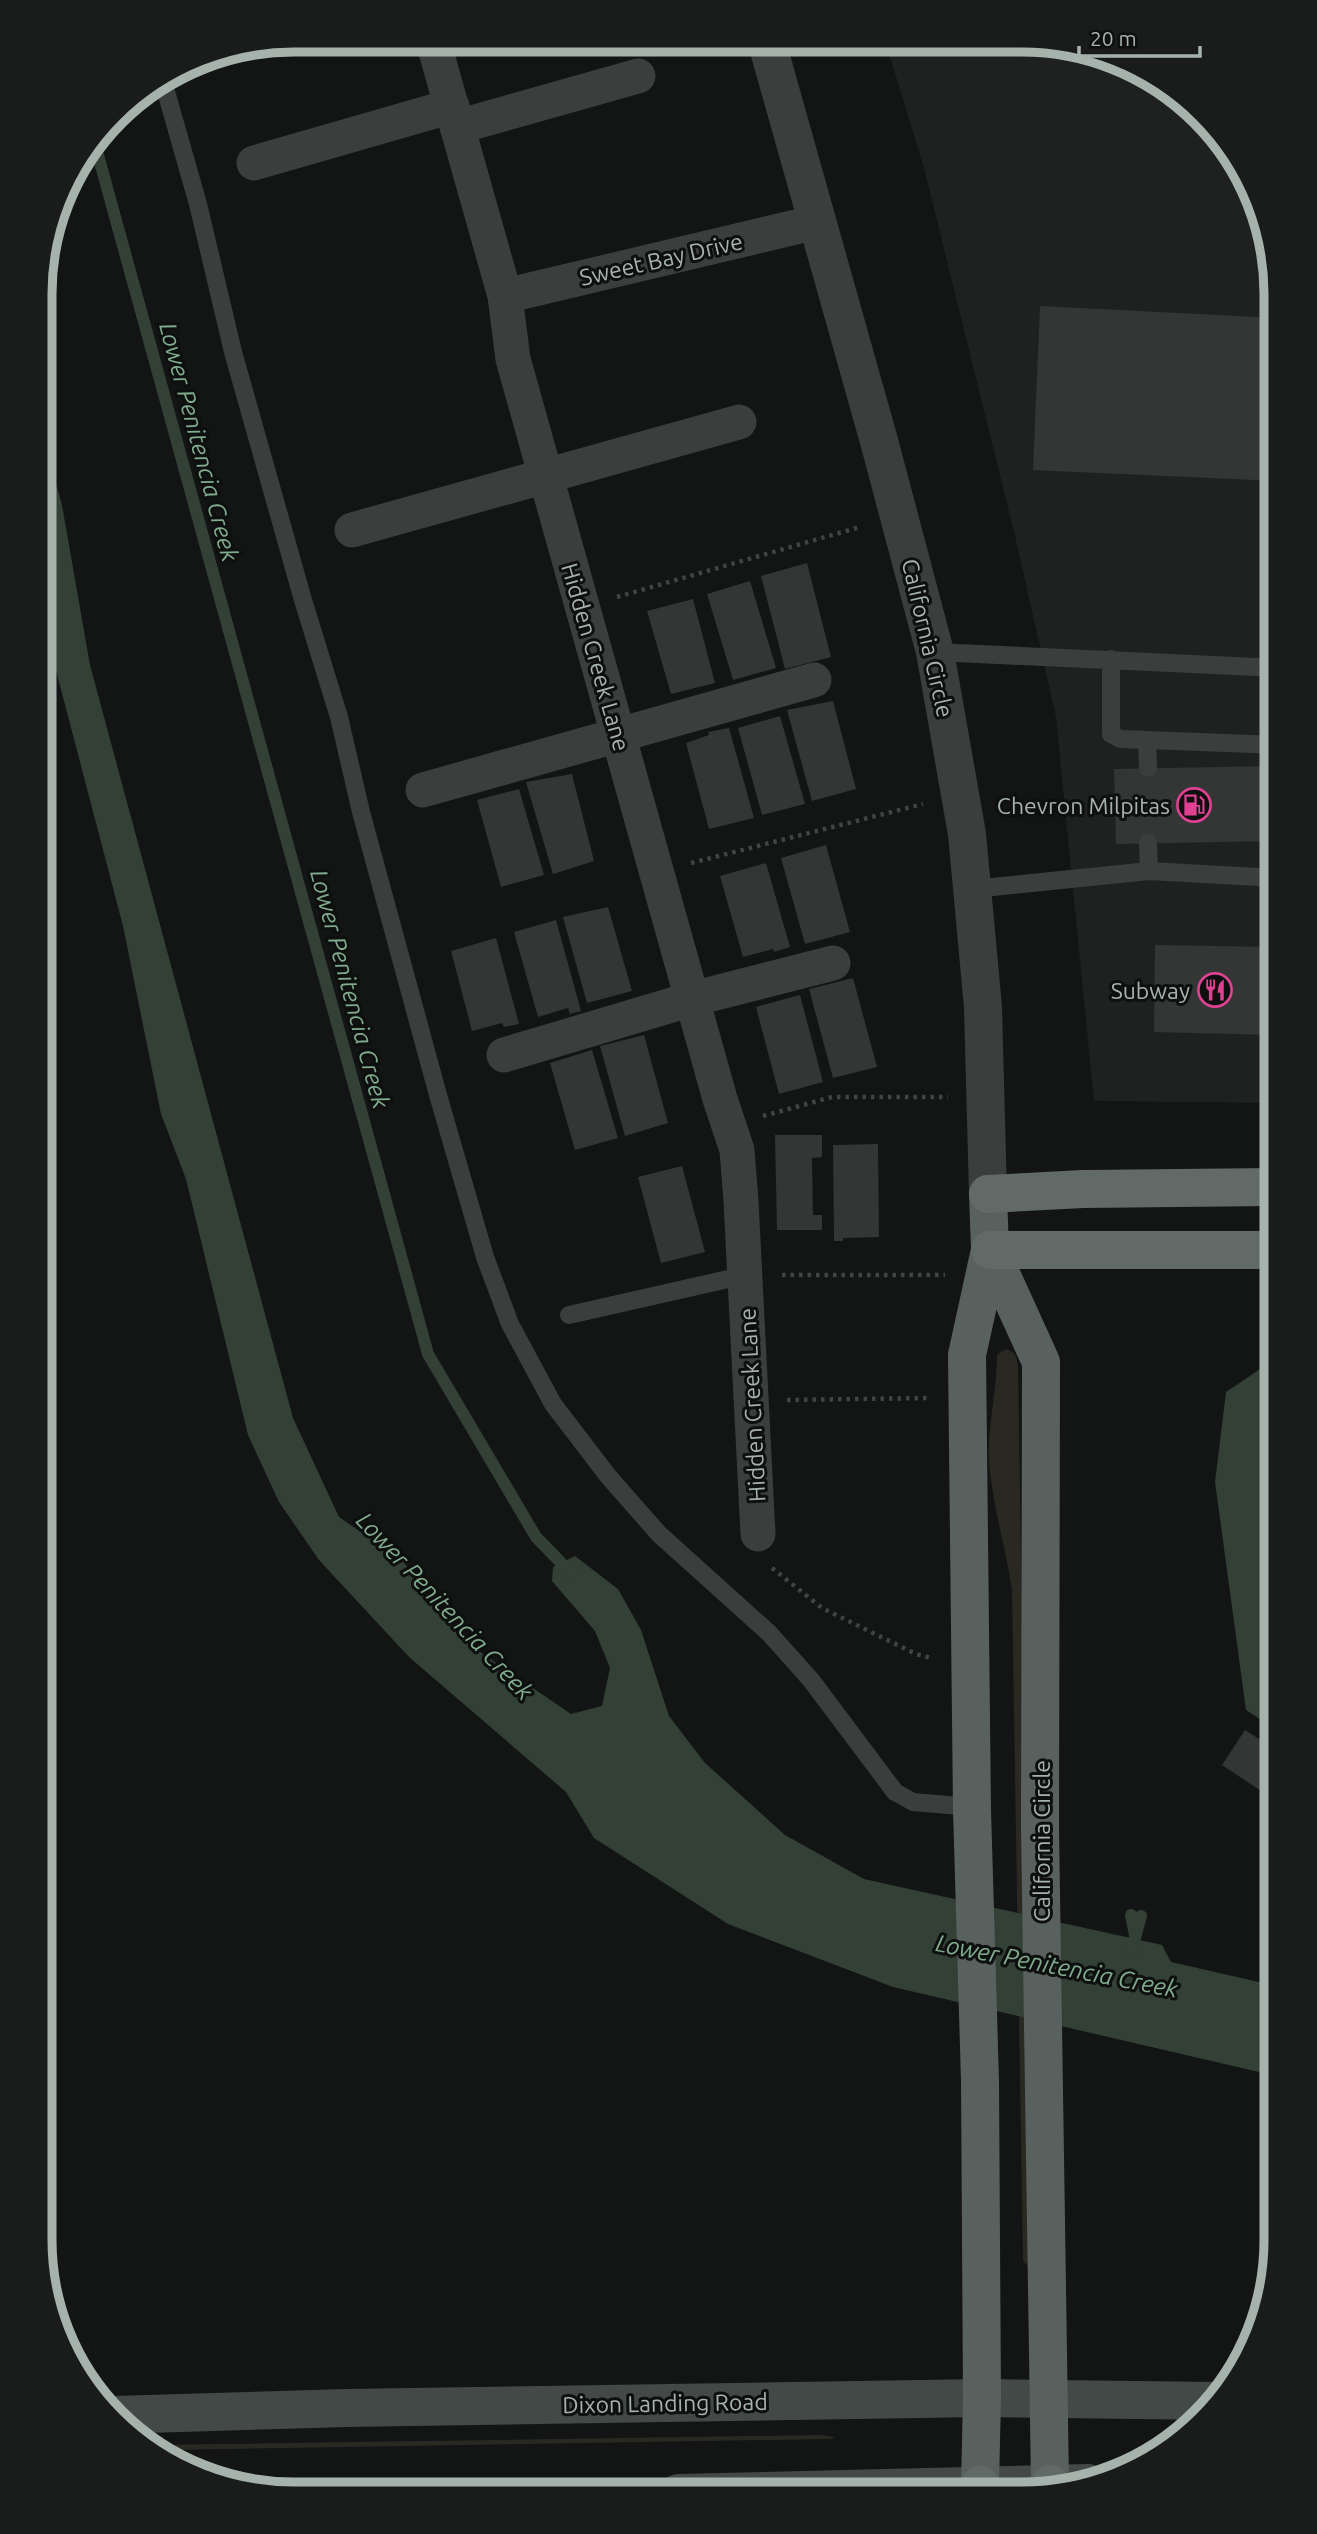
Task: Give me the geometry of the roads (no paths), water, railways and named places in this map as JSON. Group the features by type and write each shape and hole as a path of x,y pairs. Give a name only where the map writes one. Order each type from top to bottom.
{"highway":[{"path":"988,1194 1083,1189 1264,1187"},
{"name":"California Circle","path":"981,2482 980,2081 972,1808 967,1355 987,1263 988,1194"},
{"path":"987,1263 1264,1251"},
{"name":"California Circle","path":"987,1263 1041,1362 1040,1828 1051,2479"}],"main road":[{"name":"Dixon Landing Road","path":"127,2415 982,2398 1203,2401"}],"street":[{"name":"Hidden Creek Lane","path":"436,52 505,296 513,359 545,477 737,1150 746,1275 758,1534"},
{"name":"California Circle","path":"770,52 935,652 967,834 983,1007 988,1194"},
{"path":"254,163 638,76"},
{"name":"Sweet Bay Drive","path":"505,296 817,222"},
{"path":"352,530 739,422"},
{"path":"423,790 814,680"},
{"path":"504,1055 692,999 833,963"}],"lane":[{"path":"166,90 198,204 233,352 339,717 361,812 438,1095 485,1257 510,1324 553,1404 608,1476 659,1534 769,1633 811,1680 895,1792 913,1802 972,1808"},
{"path":"935,652 1264,667"},
{"path":"1111,659 1111,734 1120,739 1264,744"},
{"path":"1147,740 1148,768"},
{"path":"1149,843 1149,871"},
{"path":"972,889 1149,871 1264,877"},
{"name":"Hidden Creek Lane","path":"569,1315 746,1275"}],"water":[{"path":"52,470 62,505 90,665 293,1418 339,1517 403,1561 461,1639 571,1714 602,1706 610,1668 595,1631 552,1581 553,1567 575,1556 618,1589 641,1630 669,1716 705,1763 785,1835 864,1879 1162,1945 1171,1962 1264,1983 1264,2073 893,1987 728,1924 594,1838 566,1792 409,1657 319,1560 279,1502 248,1435 186,1179 161,1114 123,926 52,655"},
{"path":"1264,1366 1264,1722 1246,1710 1215,1482 1226,1392"}],"waterway":[{"name":"Lower Penitencia Creek","path":"98,154 428,1354 536,1537 572,1574"},
{"path":"1131,1915 1135,1935"},
{"path":"1131,1953 1141,1916"}],"place":[{"name":"Chevron Milpitas","path":"1194,805"},
{"name":"Subway","path":"1215,990"}]}
